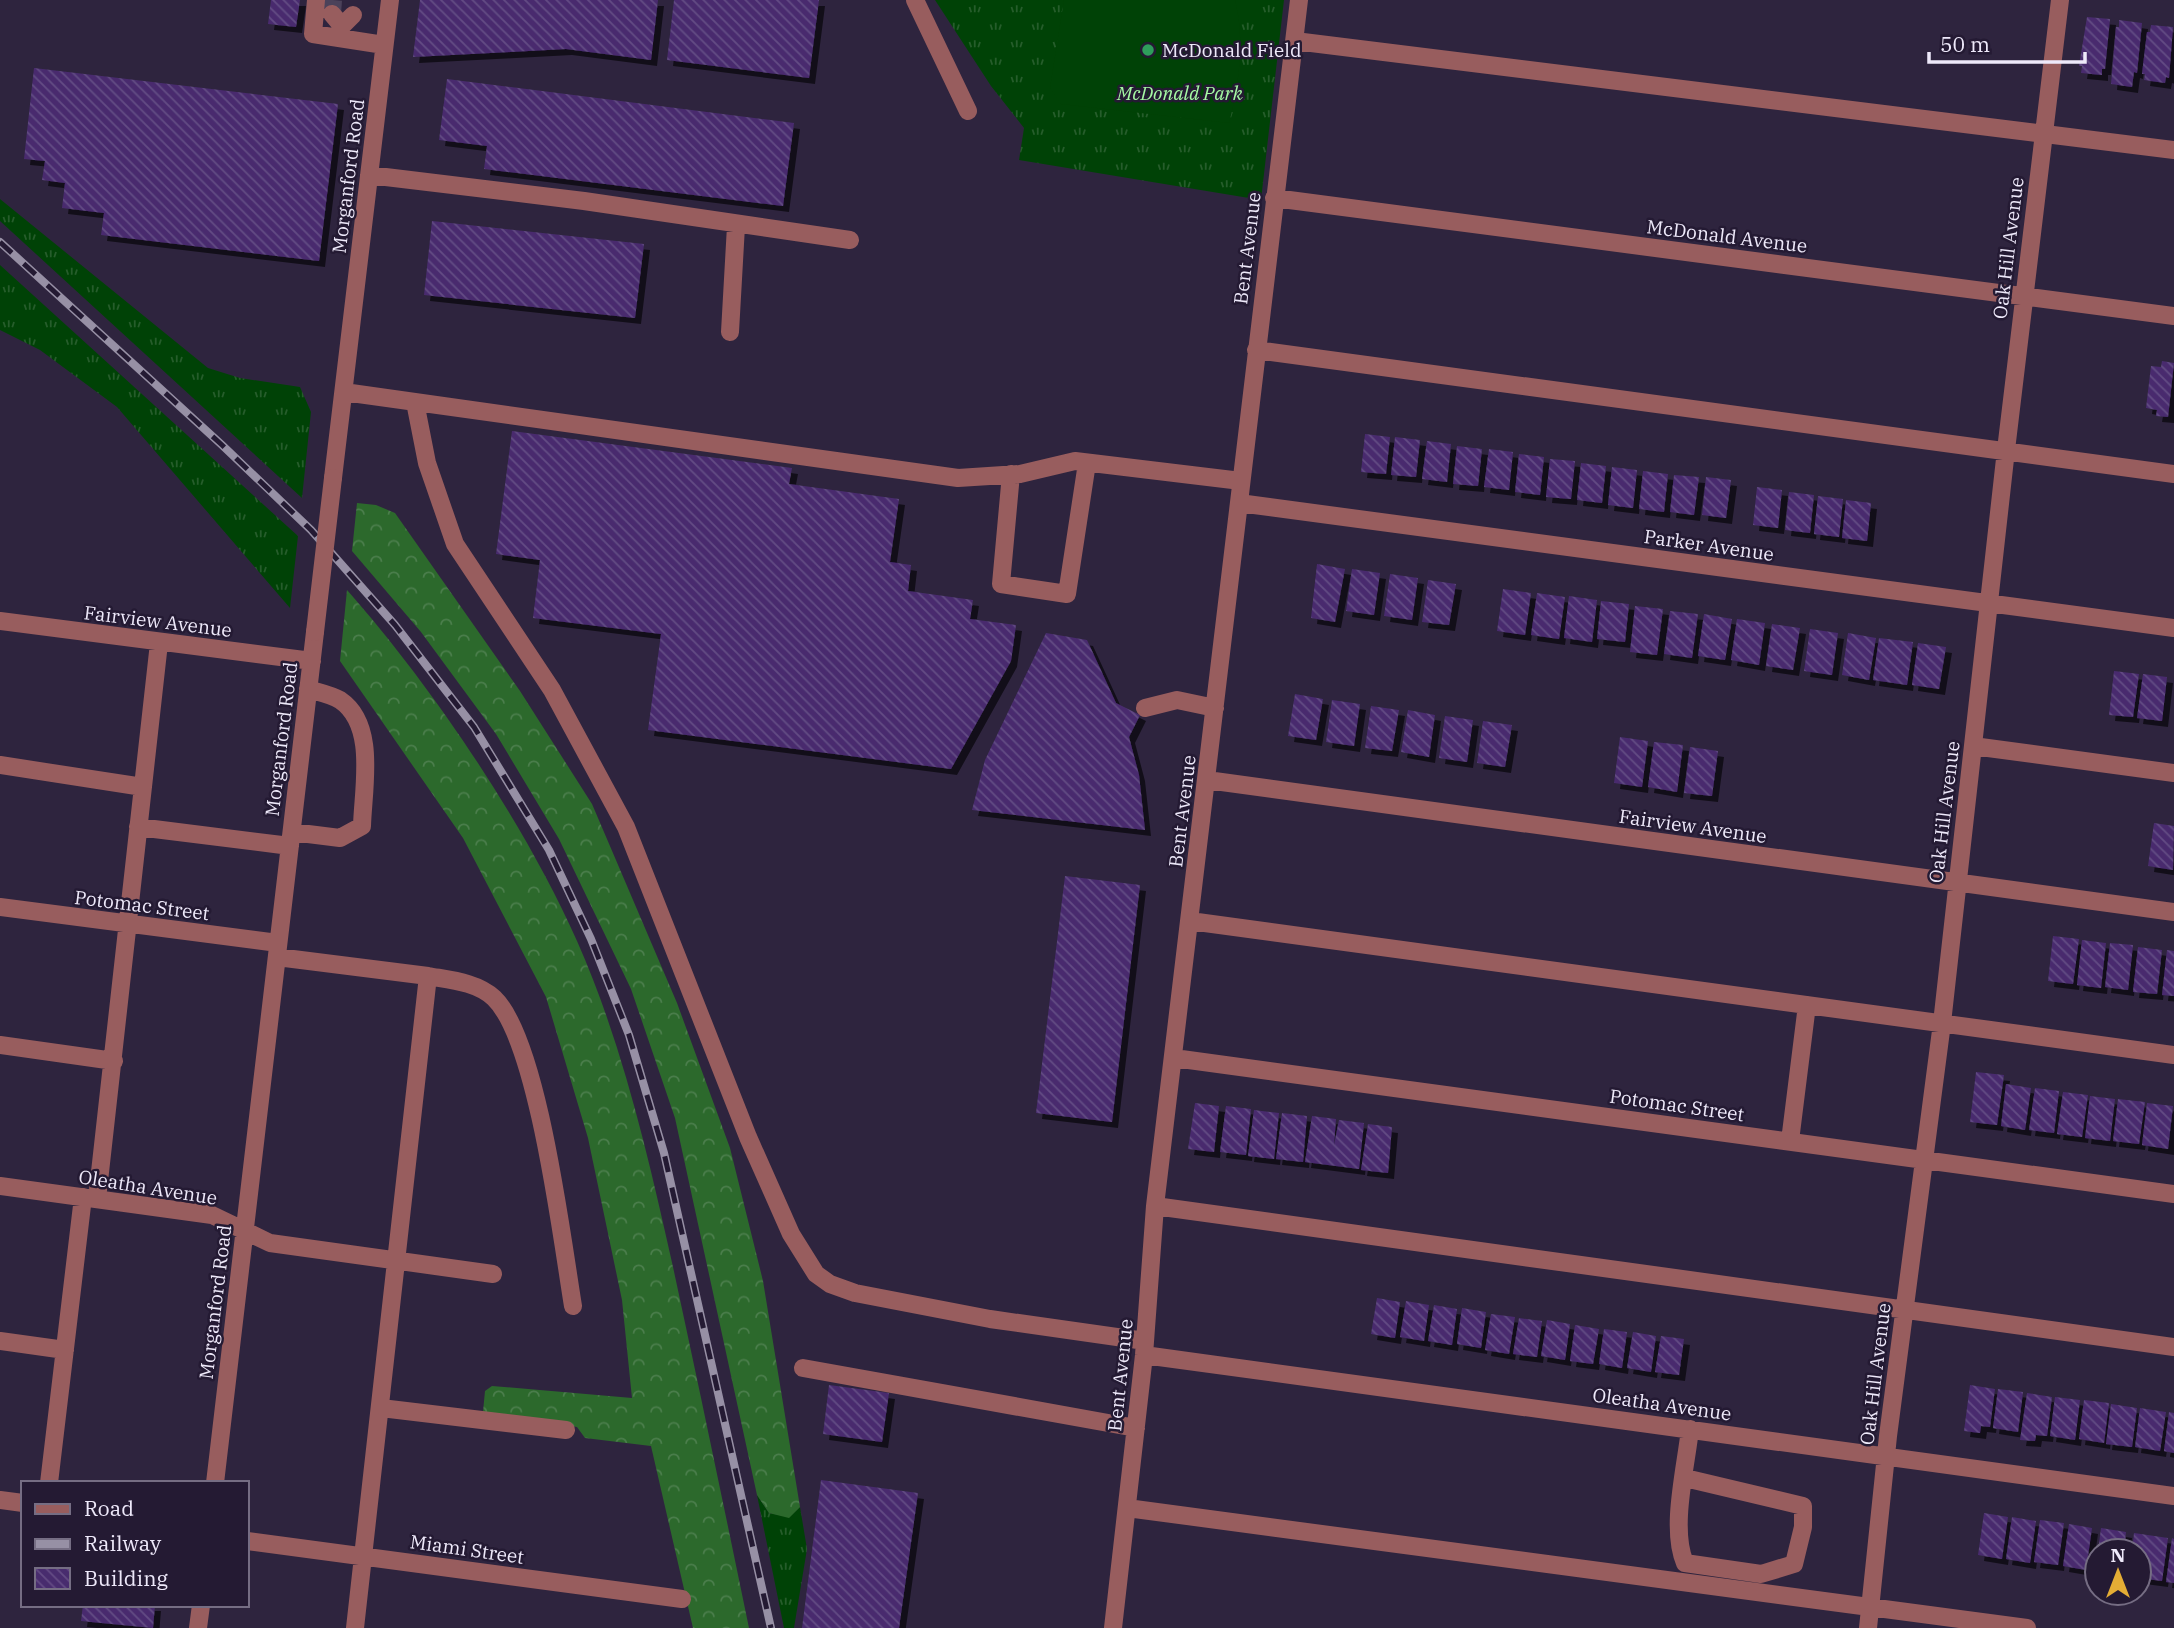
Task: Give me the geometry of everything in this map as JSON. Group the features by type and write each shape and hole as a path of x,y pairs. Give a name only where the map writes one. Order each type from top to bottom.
{"street":[{"path":"316,0 313,34 342,23 384,46"},
{"name":"Morganford Road","path":"215,1481 390,0"},
{"path":"915,0 968,111"},
{"name":"Bent Avenue","path":"1113,1628 1144,1348 1155,1206 1299,0"},
{"name":"Oak Hill Avenue","path":"1868,1628 1886,1457 1942,1023 2060,0"},
{"path":"1295,41 2174,150"},
{"path":"369,175 584,201 736,226 850,240"},
{"name":"McDonald Avenue","path":"1274,198 2174,316"},
{"path":"730,332 736,226"},
{"path":"1256,350 2174,474"},
{"path":"344,392 958,478 1012,474 1075,461 1241,481"},
{"name":"Oleatha Avenue","path":"415,402 427,463 454,544 552,690 626,827 748,1137 790,1234 816,1274 830,1284 855,1293 1144,1348 1690,1429 2174,1496"},
{"path":"1012,474 1001,583 1067,594 1087,463"},
{"name":"Parker Avenue","path":"1239,503 2174,628"},
{"name":"Fairview Avenue","path":"0,621 312,661"},
{"path":"48,1481 65,1350 114,1061 159,643"},
{"path":"138,827 291,839 340,838 362,826 362,727 341,700 308,689"},
{"path":"1145,708 1177,700 1215,708"},
{"path":"1973,746 2174,773"},
{"path":"0,765 143,787"},
{"name":"Fairview Avenue","path":"1206,780 2174,912"},
{"name":"Potomac Street","path":"0,907 127,925 428,976 466,983 494,998 516,1033 532,1082 573,1306"},
{"path":"1190,920 2174,1055"},
{"path":"355,1628 428,976"},
{"path":"1790,1141 1807,1005"},
{"path":"0,1045 114,1061"},
{"name":"Potomac Street","path":"1174,1059 2174,1194"},
{"name":"Oleatha Avenue","path":"0,1186 212,1215 270,1242 494,1275"},
{"path":"1155,1206 1904,1312 2174,1347"},
{"path":"0,1341 65,1350"},
{"path":"803,1368 1136,1428"},
{"path":"381,1408 566,1430"},
{"path":"1685,1478 1803,1506 1803,1527 1794,1564 1761,1574 1685,1563 1678,1546 1690,1429"},
{"path":"0,1500 21,1503"},
{"path":"1127,1508 2027,1628"},
{"name":"Miami Street","path":"248,1541 682,1599"},
{"path":"198,1628 201,1607"}],"green space":[{"name":"McDonald Park","path":"935,0 1284,0 1261,200 1019,160 1024,128 991,86"},
{"name":"McDonald Field","path":"1064,0 1235,0 1240,30 1240,62 1229,123 1061,104 1050,88"},
{"path":"0,199 208,368 240,378 300,387 311,412 302,498 0,221"},
{"path":"0,265 298,536 290,608 117,407 40,350 0,330"},
{"path":"357,503 376,505 395,513 520,691 592,804 677,1003 730,1148 763,1281 800,1507 789,1518 769,1513 757,1495 675,1118 631,989 559,839 496,734 421,632 352,551"},
{"path":"347,590 443,712 504,804 556,896 593,980 633,1101 654,1184 749,1628 693,1628 651,1446 585,1438 577,1427 483,1412 485,1391 492,1386 632,1398 622,1300 588,1138 546,997 463,838 340,661"},
{"path":"757,1495 769,1513 789,1517 800,1507 807,1549 794,1628 784,1628"}],"building":[{"path":"271,0 300,0 296,27 268,24"},
{"path":"420,0 658,0 651,60 566,49 413,57"},
{"path":"674,0 819,0 809,78 667,60"},
{"path":"2087,17 2110,19 2105,69 2102,69 2102,75 2081,73 2082,66 2079,66"},
{"path":"2119,20 2142,23 2137,73 2134,72 2132,87 2111,84 2116,27 2119,27"},
{"path":"2151,25 2173,27 2169,78 2166,77 2165,83 2144,80 2145,74 2142,74 2147,32 2150,32"},
{"path":"34,68 338,104 319,261 101,235 104,213 62,208 65,183 42,180 45,161 24,159"},
{"path":"447,79 794,123 783,206 484,169 487,146 439,140"},
{"path":"432,221 644,244 635,318 424,295"},
{"path":"2162,361 2174,363 2168,417 2156,416 2157,410 2146,408 2151,366 2161,367"},
{"path":"512,431 792,468 789,484 899,499 890,562 911,565 908,591 973,600 970,619 1016,625 1011,661 951,769 648,730 661,634 533,618 540,560 496,554"},
{"path":"1365,434 1390,437 1386,474 1361,472"},
{"path":"1395,437 1420,440 1416,477 1391,475"},
{"path":"1427,441 1451,444 1447,482 1422,479"},
{"path":"1457,446 1482,449 1478,486 1453,484"},
{"path":"1489,449 1513,452 1509,490 1484,487"},
{"path":"1519,454 1544,457 1540,495 1515,492"},
{"path":"1550,459 1575,461 1571,499 1546,497"},
{"path":"1581,463 1606,466 1602,503 1577,500"},
{"path":"1612,467 1637,470 1633,508 1608,505"},
{"path":"1643,471 1668,474 1664,512 1639,509"},
{"path":"1674,475 1699,477 1694,515 1670,512"},
{"path":"1706,477 1731,480 1726,518 1702,515"},
{"path":"1757,487 1782,490 1778,528 1753,525"},
{"path":"1789,492 1814,495 1810,533 1785,530"},
{"path":"1818,496 1843,499 1839,537 1814,534"},
{"path":"1846,500 1871,503 1867,541 1842,538"},
{"path":"1317,564 1345,569 1335,622 1311,618"},
{"path":"1352,569 1380,573 1374,615 1346,611"},
{"path":"1390,574 1418,578 1412,620 1384,616"},
{"path":"1428,580 1456,584 1449,625 1422,622"},
{"path":"1503,589 1531,593 1525,635 1497,631"},
{"path":"1537,593 1565,597 1559,639 1531,635"},
{"path":"1569,596 1597,600 1592,642 1564,638"},
{"path":"1601,601 1629,604 1625,642 1597,639"},
{"path":"1635,606 1663,609 1657,655 1630,652"},
{"path":"1670,611 1698,614 1692,658 1664,654"},
{"path":"1704,614 1732,619 1725,660 1698,656"},
{"path":"1737,619 1765,623 1759,665 1731,660"},
{"path":"1772,624 1800,628 1793,670 1766,666"},
{"path":"1810,629 1838,633 1832,675 1804,671"},
{"path":"1046,633 1087,640 1116,703 1140,715 1129,737 1139,775 1145,830 972,810 985,760"},
{"path":"1848,633 1876,638 1869,680 1842,675"},
{"path":"1879,638 1913,642 1907,685 1873,680"},
{"path":"1918,643 1946,647 1939,689 1912,685"},
{"path":"2114,671 2139,674 2133,717 2109,715"},
{"path":"2143,674 2167,677 2162,721 2137,718"},
{"path":"1295,694 1323,699 1316,740 1288,736"},
{"path":"1332,700 1360,704 1354,746 1326,742"},
{"path":"1371,706 1399,710 1392,751 1365,748"},
{"path":"1408,710 1435,715 1429,757 1401,752"},
{"path":"1445,716 1473,720 1467,762 1439,758"},
{"path":"1483,721 1512,725 1505,767 1477,763"},
{"path":"1620,737 1648,741 1642,787 1614,783"},
{"path":"1654,742 1683,745 1677,792 1648,787"},
{"path":"1690,747 1718,751 1712,796 1684,793"},
{"path":"2154,823 2174,826 2173,870 2148,866"},
{"path":"1065,876 1140,885 1112,1122 1036,1113"},
{"path":"2053,936 2079,939 2073,984 2048,981"},
{"path":"2082,940 2106,943 2101,988 2077,985"},
{"path":"2110,943 2133,945 2128,990 2105,987"},
{"path":"2138,947 2162,950 2157,994 2133,992"},
{"path":"2167,950 2174,951 2174,996 2162,995"},
{"path":"1976,1072 2004,1075 1997,1125 1970,1122"},
{"path":"2006,1084 2031,1088 2025,1130 2001,1126"},
{"path":"2035,1088 2059,1091 2054,1133 2029,1130"},
{"path":"2063,1092 2088,1095 2082,1137 2057,1134"},
{"path":"2090,1096 2115,1099 2110,1141 2085,1138"},
{"path":"2118,1099 2145,1102 2139,1144 2113,1141"},
{"path":"1195,1103 1219,1106 1214,1152 1188,1149"},
{"path":"2147,1103 2173,1106 2168,1149 2142,1145"},
{"path":"1226,1106 1251,1109 1246,1155 1220,1152"},
{"path":"1254,1110 1279,1113 1274,1159 1248,1156"},
{"path":"1282,1113 1307,1116 1303,1162 1276,1159"},
{"path":"1312,1116 1336,1119 1334,1145 1339,1120 1364,1123 1359,1169 1305,1162"},
{"path":"1368,1124 1392,1127 1388,1173 1361,1170"},
{"path":"1377,1298 1400,1302 1395,1338 1371,1334"},
{"path":"1406,1301 1429,1305 1424,1341 1400,1337"},
{"path":"1434,1305 1457,1309 1452,1345 1428,1341"},
{"path":"1462,1308 1486,1312 1481,1348 1457,1344"},
{"path":"1491,1314 1515,1317 1509,1354 1485,1350"},
{"path":"1519,1318 1542,1321 1537,1357 1513,1354"},
{"path":"1547,1320 1570,1324 1565,1360 1541,1356"},
{"path":"1575,1325 1599,1329 1593,1364 1570,1361"},
{"path":"1604,1329 1627,1332 1622,1368 1599,1364"},
{"path":"1633,1332 1656,1336 1651,1372 1627,1368"},
{"path":"1661,1336 1684,1339 1679,1375 1655,1372"},
{"path":"829,1385 889,1393 882,1442 823,1434"},
{"path":"1970,1385 1995,1389 1990,1427 1981,1426 1980,1433 1964,1431"},
{"path":"1998,1389 2023,1392 2018,1432 1993,1428"},
{"path":"2027,1393 2052,1397 2047,1436 2036,1435 2035,1441 2020,1440"},
{"path":"2055,1397 2080,1400 2075,1440 2050,1436"},
{"path":"2084,1400 2109,1403 2104,1443 2079,1439"},
{"path":"2111,1404 2137,1408 2132,1447 2106,1444"},
{"path":"2140,1408 2166,1412 2160,1451 2135,1447"},
{"path":"2169,1412 2174,1413 2174,1453 2164,1451"},
{"path":"821,1480 918,1493 899,1628 802,1628"},
{"path":"1984,1513 2008,1517 2002,1559 1978,1555"},
{"path":"2012,1517 2036,1521 2030,1563 2006,1559"},
{"path":"2040,1520 2064,1523 2058,1565 2034,1562"},
{"path":"2069,1524 2092,1528 2091,1537 2083,1537 2083,1569 2063,1566"},
{"path":"2101,1528 2126,1532 2125,1537 2100,1537"},
{"path":"2134,1533 2168,1538 2162,1581 2153,1580 2153,1537 2134,1537"},
{"path":"2172,1538 2174,1539 2174,1583 2166,1582"},
{"path":"83,1607 155,1607 153,1628 81,1621"}],"tunnel":[{"path":"332,14 333,0"}],"railway":[{"path":"0,242 311,530 395,625 474,727 549,850 591,939 629,1035 664,1153 771,1628"}],"place":[{"name":"McDonald Field","path":"1148,50"}]}
